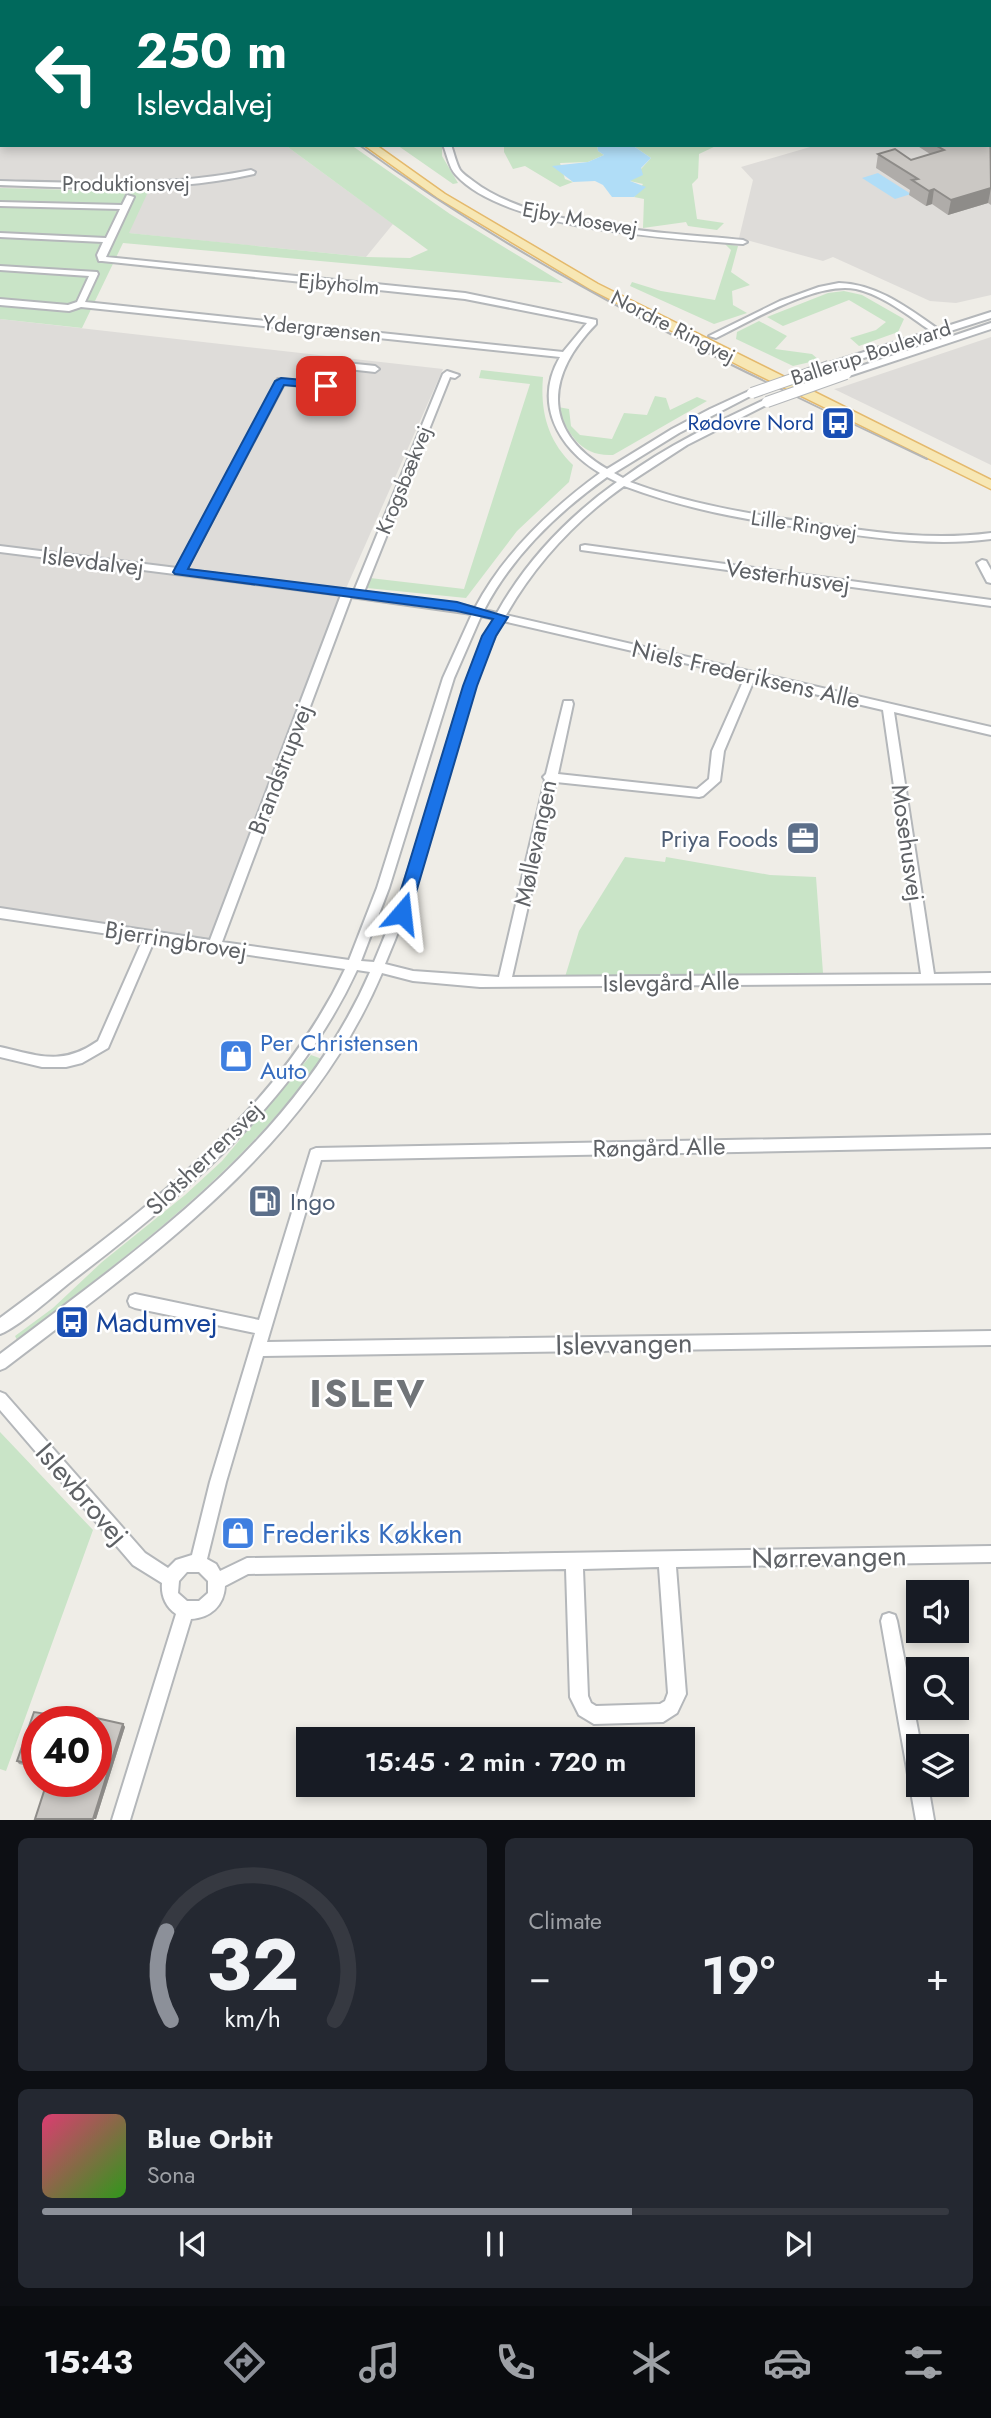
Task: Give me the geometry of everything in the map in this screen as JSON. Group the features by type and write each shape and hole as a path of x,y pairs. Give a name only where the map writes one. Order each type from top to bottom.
{"main road":[{"name":"Nordre Ringvej","path":"372,147 469,214 555,267 991,485"},
{"name":"Nordre Ringvej","path":"384,147 523,237 713,336 991,475"}],"street":[{"name":"Ejby Mosevej","path":"448,147 453,169 462,179 476,190 524,210 596,226 743,242"},
{"name":"Produktionsvej","path":"0,183 181,186 251,172"},
{"path":"0,235 108,240 130,197"},
{"path":"0,204 125,207"},
{"name":"Ejbyholm","path":"108,240 101,255 107,260 465,296 593,322 564,355"},
{"path":"0,268 94,274 80,304"},
{"path":"713,336 821,289 846,285 863,289 949,340"},
{"name":"Ydergrænsen","path":"0,302 69,308 80,304 564,355"},
{"name":"Ballerup Boulevard","path":"752,393 991,315"},
{"name":"Ballerup Boulevard","path":"767,402 991,326"},
{"path":"564,355 553,386 557,425 577,455 623,480"},
{"path":"180,572 281,381 326,386 336,365 375,369"},
{"name":"Krogsbækvej","path":"352,593 447,374 455,375"},
{"name":"Slotsherrensvej","path":"0,1327 143,1218 245,1123 308,1043 353,964 376,910 448,682 478,611 515,558 547,524 606,472 639,450 752,393"},
{"name":"Slotsherrensvej","path":"623,480 627,468 636,461 713,417 734,401"},
{"name":"Slotsherrensvej","path":"0,1363 164,1236 244,1165 314,1082 337,1047 380,968 402,913 470,686 489,636 550,547 565,530 623,480 696,435 767,402"},
{"name":"Slotsherrensvej","path":"550,547 557,530 605,486 608,481 606,472"},
{"name":"Lille Ringvej","path":"623,480 677,502 765,520 924,541 991,536"},
{"name":"Vesterhusvej","path":"585,548 991,603"},
{"name":"Islevdalvej","path":"0,550 478,611"},
{"path":"982,563 991,580"},
{"name":"Brandstrupvej","path":"214,946 352,593"},
{"name":"Niels Frederiksens Alle","path":"478,611 991,731"},
{"path":"549,777 699,793 714,782 718,751 751,675"},
{"name":"Møllevangen","path":"505,982 549,777 568,704"},
{"name":"Mosehusvej","path":"888,708 928,978"},
{"name":"Bjerringbrovej","path":"0,913 150,937 353,964"},
{"path":"0,1052 61,1065 80,1061 91,1054 103,1044 150,937"},
{"name":"Islevgård Alle","path":"353,964 413,975 505,982 991,978"},
{"name":"Røngård Alle","path":"327,1155 991,1141"},
{"path":"198,1563 316,1154 327,1155"},
{"path":"135,1301 264,1328"},
{"name":"Islevvangen","path":"258,1349 991,1338"},
{"name":"Islevbrovej","path":"0,1399 139,1559 172,1579"},
{"name":"Nørrevangen","path":"217,1581 247,1566 991,1554"},
{"path":"574,1561 579,1697 585,1709 594,1715 663,1713 671,1707 677,1694 667,1560"},
{"path":"198,1563 207,1566 217,1581 212,1600 195,1611 185,1610 171,1599 172,1579 183,1567 198,1563"},
{"path":"121,1819 185,1610"},
{"path":"889,1622 910,1734"},
{"path":"921,1797 925,1819"}],"shaded area":[{"path":"0,147 288,147 393,224 366,257 128,233 147,192 0,188"},
{"path":"810,147 991,147 991,295 956,303 930,301 833,257 823,261 739,238 753,180 741,167"},
{"path":"0,319 443,369 340,602 211,940 0,907"},
{"path":"991,337 991,465 834,389 839,388"}],"green space":[{"path":"288,147 354,147 450,214 563,283 123,243 82,328 0,319 0,188 148,192 129,233 366,257 410,258 428,250"},
{"path":"400,147 442,147 442,156 458,183 453,184"},
{"path":"504,147 597,147 604,155 588,162 560,163 565,179 573,182 560,187 525,166 513,169"},
{"path":"635,147 714,147 699,154 698,178 692,184 697,219 724,223 717,230 688,226 686,222 643,228 644,199 634,197 643,184 630,181 651,158"},
{"path":"725,244 738,246 731,272 750,285 732,291 733,305 747,313 714,324 630,286 632,282 661,291 715,300 731,250"},
{"path":"844,291 862,295 904,319 898,332 859,346 850,338 876,330 886,322 849,300 783,326 767,317 828,293"},
{"path":"759,321 787,336 775,349 812,354 819,360 793,366 736,339 737,332"},
{"path":"481,370 543,377 543,402 548,425 557,446 573,465 569,482 517,531 466,598 367,588 370,578 464,589 530,384 479,378"},
{"path":"655,396 666,398 670,410 697,397 707,401 613,455 593,452 577,442 558,407 569,409 571,426 580,435 612,439 624,413 647,415"},
{"path":"625,857 665,862 666,857 770,875 816,877 823,973 565,977 579,931"},
{"path":"311,1055 322,1059 289,1101 218,1177 141,1244 17,1340 15,1336 53,1308 102,1262 185,1195 222,1161"},
{"path":"0,1432 93,1530 29,1706 21,1706 21,1729 6,1771 0,1769"}],"water":[{"path":"597,147 635,147 651,158 641,168 643,175 630,181 646,187 634,197 612,197 603,185 595,181 573,182 552,166 588,162 604,155"},
{"path":"878,173 911,194 895,199 862,178"}],"building":[{"path":"939,147 990,147 991,188 951,200 934,189 929,191 912,180 918,179 878,154 895,149 911,160 944,150"},
{"path":"112,1722 123,1724 112,1759"},
{"path":"42,1797 100,1797 93,1819 35,1819"}],"tram line":[{"path":"362,147 494,235 635,316 927,459"}],"place":[{"name":"Rødovre Nord","path":"838,423"},
{"name":"Priya Foods","path":"803,838"},
{"name":"Per Christensen Auto","path":"236,1056"},
{"name":"Ingo","path":"265,1201"},
{"name":"Madumvej","path":"72,1322"},
{"name":"Frederiks Køkken","path":"238,1533"}],"district":[{"name":"ISLEV","path":"368,1393"}],"route":[{"path":"326,386 281,381 262,422 253,429 180,572 358,593 457,607 501,617 489,636 470,686 402,913"}]}
